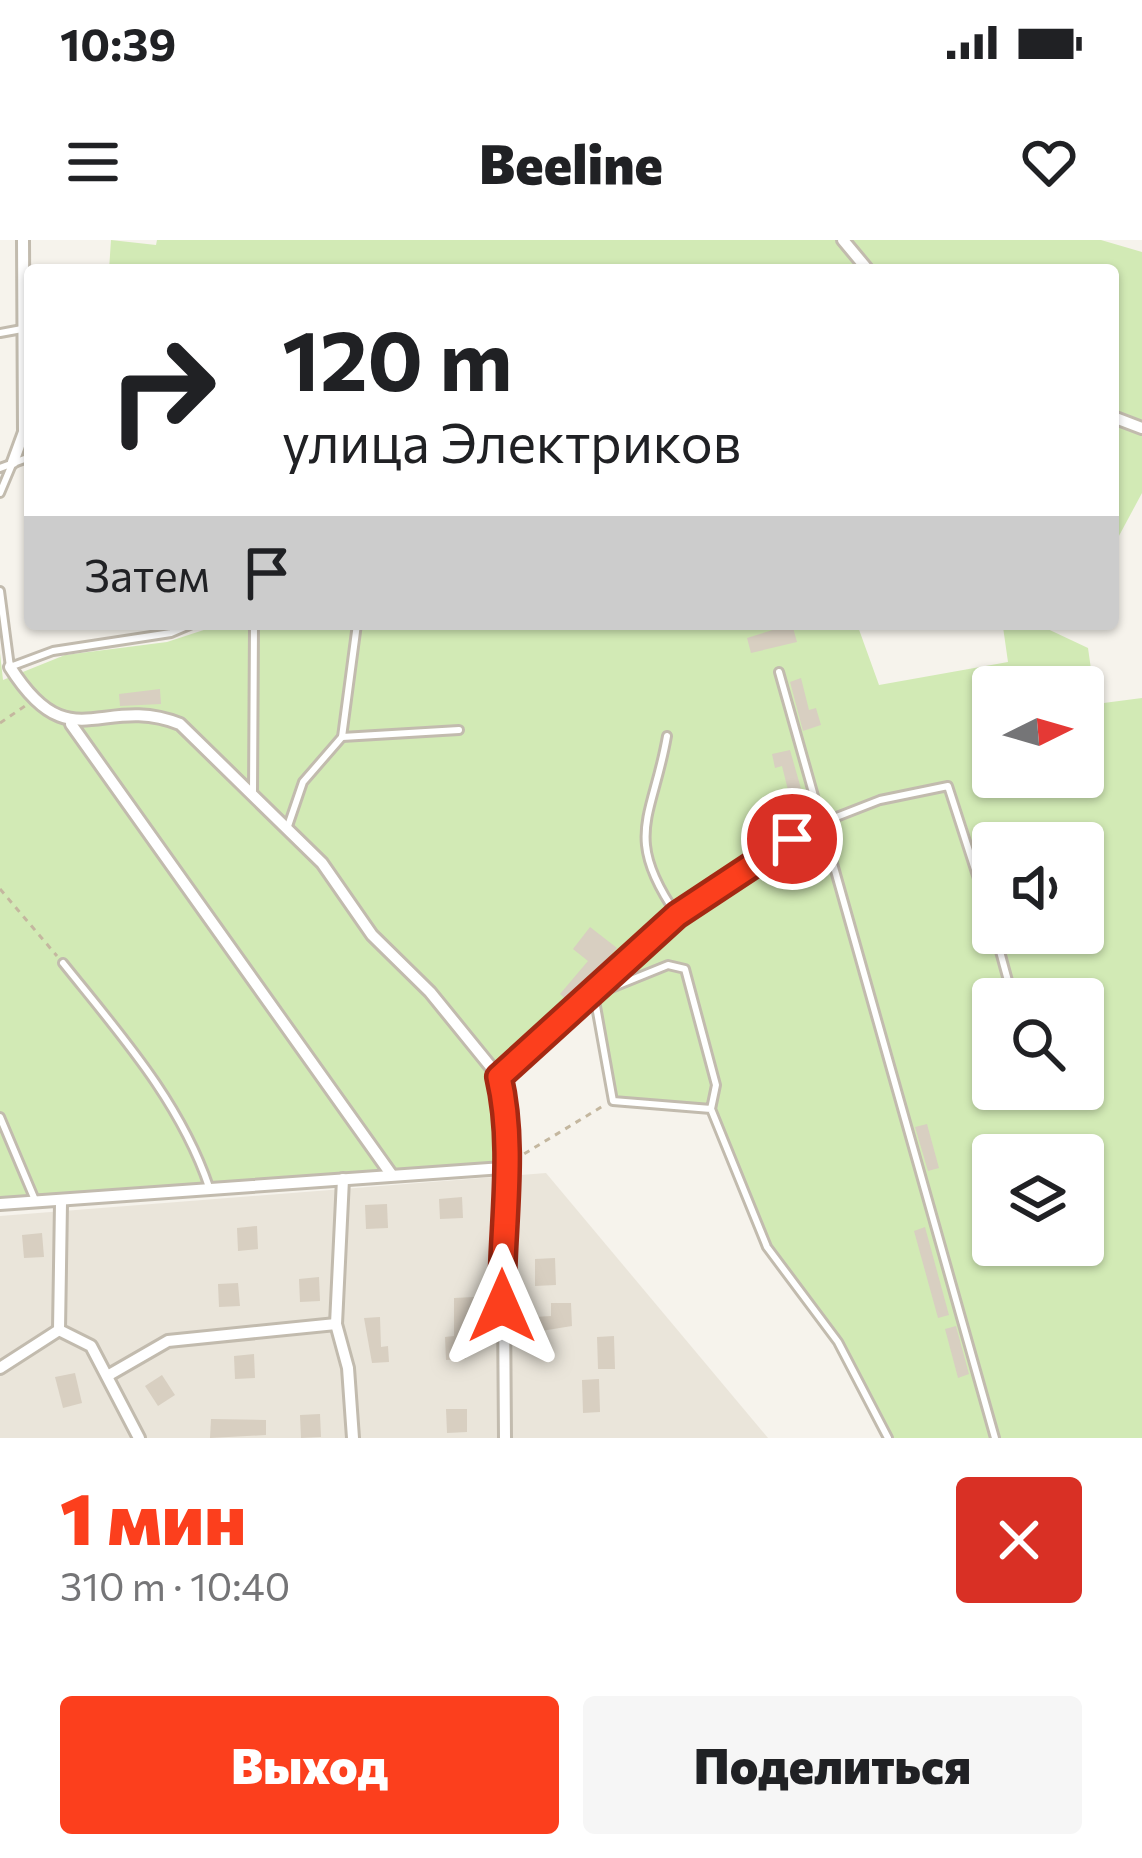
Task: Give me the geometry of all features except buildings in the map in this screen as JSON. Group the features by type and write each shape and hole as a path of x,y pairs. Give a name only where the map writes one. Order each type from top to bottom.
{"street":[{"path":"23,240 24,284"},
{"path":"843,240 863,264"},
{"path":"13,462 24,432"},
{"path":"10,667 31,701 70,724 391,1174"},
{"path":"70,724 151,716 179,724 322,863 372,935 430,992 499,1077 509,1121 503,1168 505,1438"},
{"path":"499,1077 677,915 735,872 820,823"},
{"path":"0,1204 503,1168"},
{"path":"343,1179 336,1324 348,1368 353,1438"},
{"path":"59,1330 61,1203"},
{"path":"109,1375 168,1341 336,1324"},
{"path":"0,1368 59,1330"},
{"path":"59,1330 92,1346 139,1438"}],"lane":[{"path":"0,469 24,459"},
{"path":"0,493 13,462"},
{"path":"0,591 10,667 53,651 178,630"},
{"path":"252,798 258,676 254,630"},
{"path":"286,832 303,782 342,737 356,630"},
{"path":"778,672 995,1438"},
{"path":"342,737 459,730"},
{"path":"667,736 643,834 654,882 677,915"},
{"path":"820,823 880,800 948,786 972,861"},
{"path":"63,963 138,1058 193,1140 210,1191"},
{"path":"711,1109 681,1103 613,1102 594,995 668,964 685,969 716,1085 711,1109 767,1247 838,1342 888,1438"},
{"path":"0,1118 37,1204"}],"path":[{"path":"0,723 31,701"},
{"path":"0,890 63,963"},
{"path":"503,1168 613,1102"}],"shaded area":[{"path":"546,1173 768,1438 0,1438 0,1216"}],"green space":[{"path":"111,240 156,245 157,240 1101,240 1142,252 1142,493 1119,536 1119,264 109,264"},
{"path":"204,630 859,630 879,685 972,668 972,798 1104,798 1104,703 1142,698 1142,1438 888,1438 838,1342 767,1247 711,1110 681,1103 613,1101 594,996 499,1077 509,1121 503,1168 0,1204 0,653 3,680 65,655 167,642"},
{"path":"1003,630 1050,630 1088,648 1091,666 986,666 1008,662"}],"route":[{"path":"502,1306 503,1168 509,1121 499,1077 677,915 735,872 792,839"}]}
